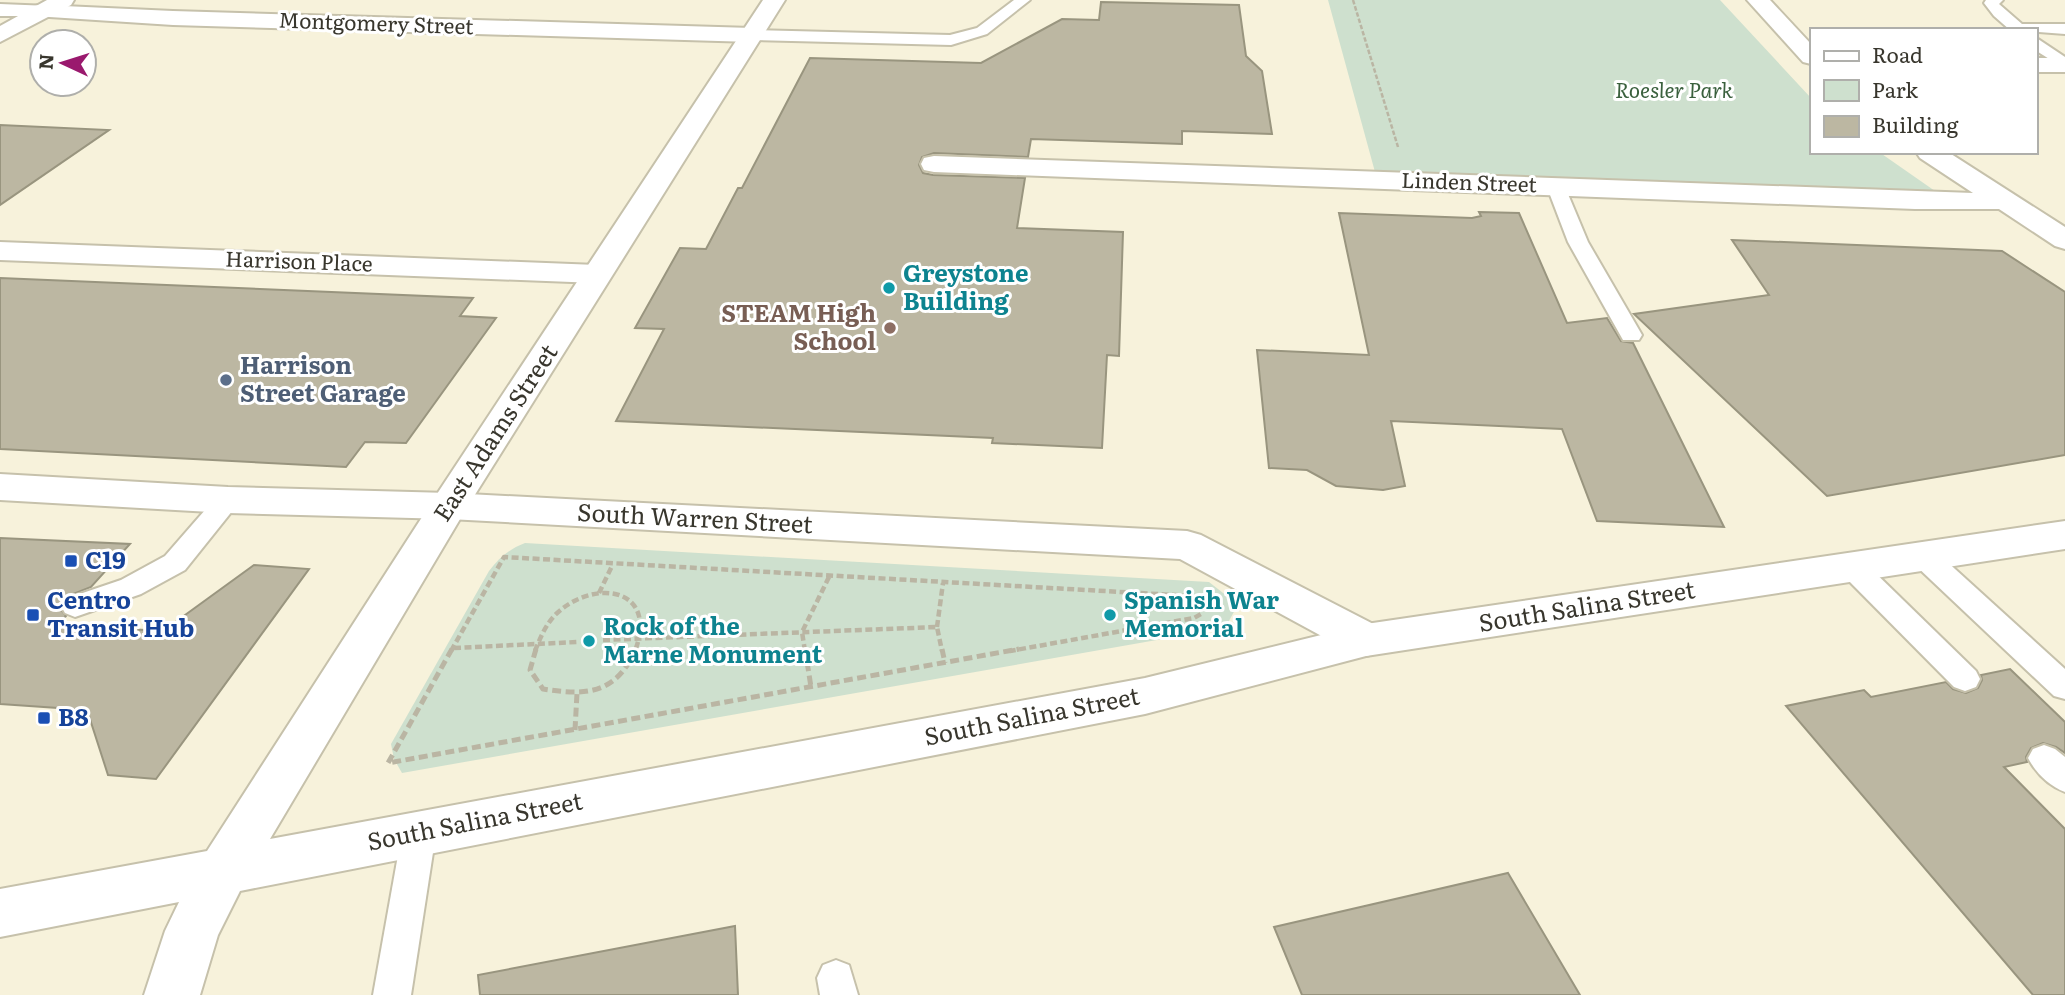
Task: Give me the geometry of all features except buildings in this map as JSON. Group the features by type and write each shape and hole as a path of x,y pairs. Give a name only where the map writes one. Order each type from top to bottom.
{"street":[{"path":"0,35 62,0"},
{"name":"East Adams Street","path":"172,995 192,931 224,869 449,506 774,0"},
{"path":"1758,0 1810,56"},
{"name":"Montgomery Street","path":"0,9 187,18 752,34"},
{"path":"2037,65 2065,65"},
{"path":"1932,154 2065,240"},
{"name":"Linden Street","path":"934,164 1915,201 2005,201"},
{"name":"Harrison Place","path":"0,251 597,274"},
{"name":"South Warren Street","path":"0,487 228,500 449,506 1187,545 1366,640"},
{"name":"South Salina Street","path":"0,912 1145,696 1366,640 2065,535"}],"lane":[{"path":"752,34 951,40 982,30 1023,0"},
{"path":"1996,0 1992,3 1999,13 2019,28"},
{"path":"2037,29 2065,29"},
{"path":"2037,44 2065,65"},
{"path":"1556,187 1578,242 1631,335"},
{"path":"75,606 131,587 174,563 228,500"},
{"path":"1923,556 2065,687"},
{"path":"1852,566 1965,679"},
{"path":"392,995 419,833"}],"path":[{"path":"1353,0 1409,181"},
{"path":"504,557 829,577 1192,596 1199,601 1202,608 1201,614 1194,618 388,764 504,557"},
{"path":"599,594 612,565"},
{"path":"811,687 802,632 829,577"},
{"path":"943,583 937,627 945,663"},
{"path":"610,593 631,599 640,610 639,637 630,663 618,677 593,691 577,693 542,690 530,670 537,644 547,624 561,609 585,595 599,594 610,593"},
{"path":"603,640 937,627"},
{"path":"454,648 577,642"},
{"path":"575,730 577,693"}],"green space":[{"name":"Roesler Park","path":"1328,0 1720,0 1810,97 1810,154 1882,154 1935,191 1375,172"},
{"path":"525,543 1209,582 1232,600 1235,610 1225,628 402,773 394,759 391,744 489,571 505,554"}],"place":[{"name":"Greystone Building","path":"889,288"},
{"name":"STEAM High School","path":"890,328"},
{"name":"Harrison Street Garage","path":"226,380"},
{"name":"C19","path":"71,561"},
{"name":"Centro Transit Hub","path":"33,615"},
{"name":"Spanish War Memorial","path":"1110,615"},
{"name":"Rock of the Marne Monument","path":"589,641"},
{"name":"B8","path":"44,718"}]}
